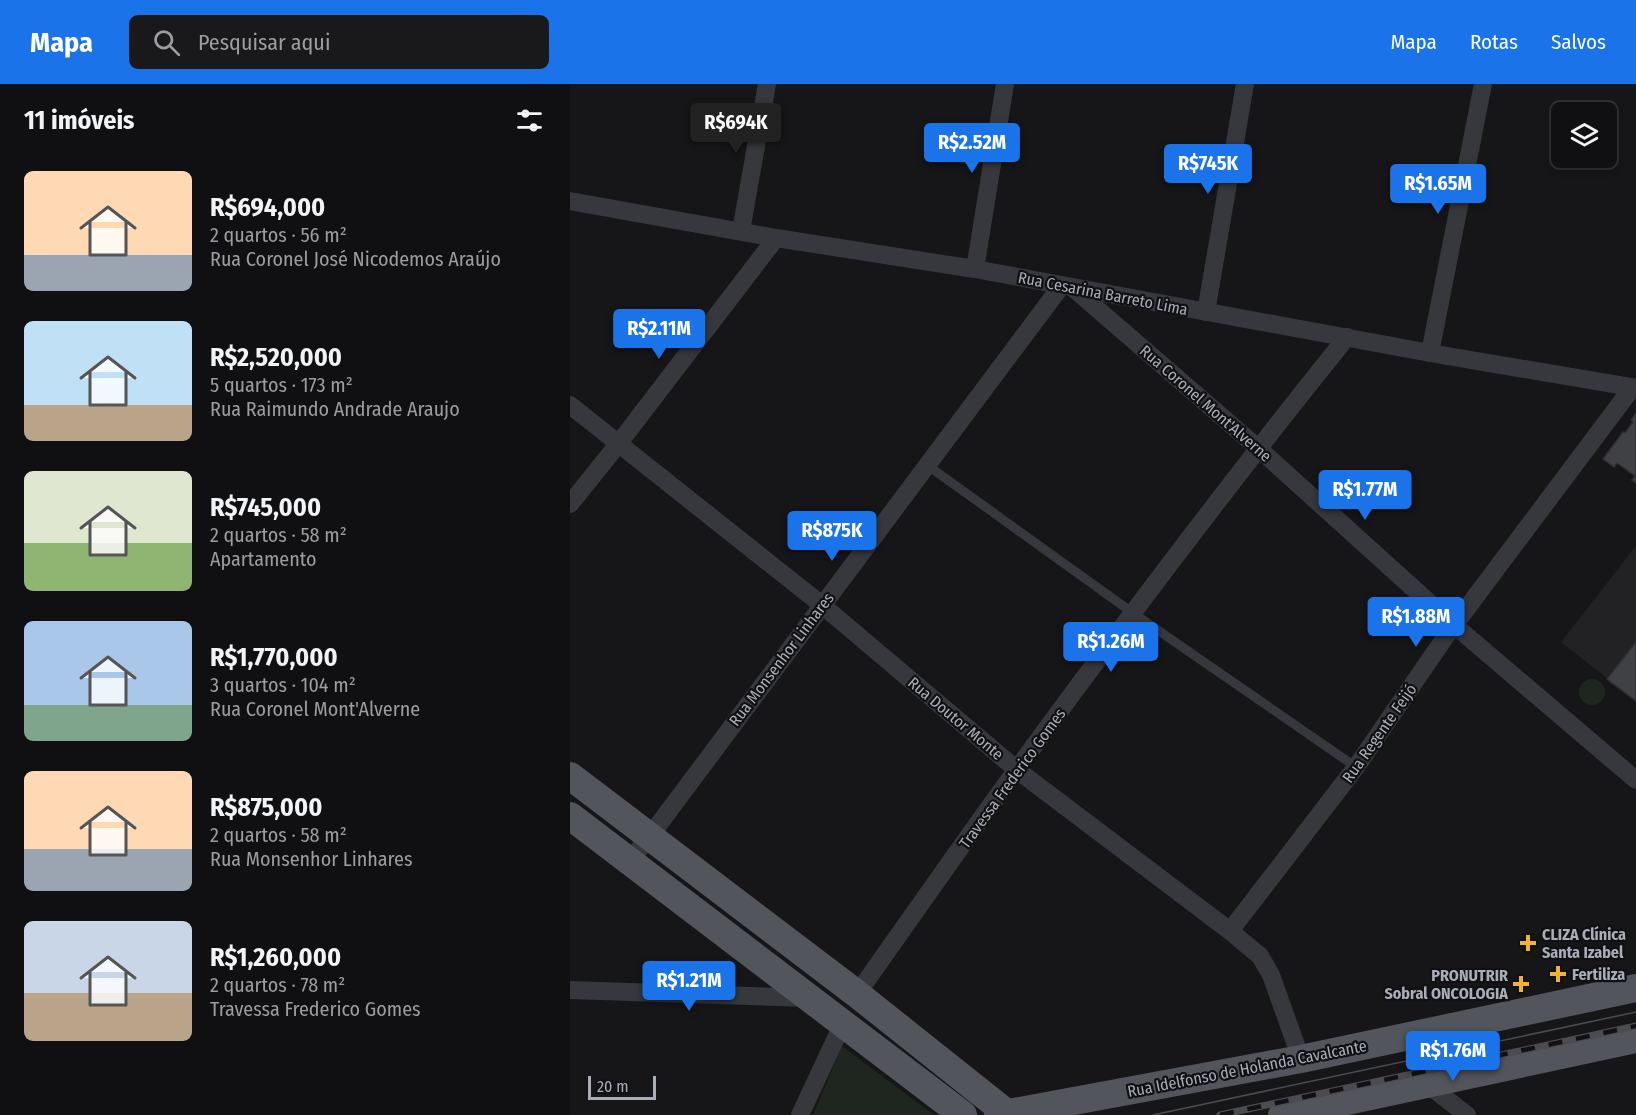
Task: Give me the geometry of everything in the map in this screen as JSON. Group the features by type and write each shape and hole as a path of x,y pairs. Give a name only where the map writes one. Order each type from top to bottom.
{"main road":[{"path":"570,776 857,994 1005,1114"},
{"path":"570,816 963,1115"},
{"name":"Rua Idelfonso de Holanda Cavalcante","path":"1005,1114 1301,1059 1636,988"},
{"path":"1282,1115 1636,1039"}],"street":[{"path":"741,231 767,84"},
{"path":"975,269 1005,84"},
{"path":"1206,312 1245,84"},
{"path":"1430,353 1483,84"},
{"name":"Rua Cesarina Barreto Lima","path":"570,201 975,269 1430,353 1634,388"},
{"path":"570,504 776,237"},
{"name":"Rua Coronel Mont'Alverne","path":"1067,286 1258,448 1454,625 1636,780"},
{"name":"Rua Monsenhor Linhares","path":"630,860 927,465 1067,286"},
{"name":"Travessa Frederico Gomes","path":"857,994 1017,770 1133,613 1258,448 1347,337"},
{"name":"Rua Regente Feijó","path":"1230,931 1356,767 1454,625 1634,388"},
{"name":"Rua Doutor Monte","path":"570,405 822,605 1017,770 1260,956 1271,975 1301,1059"},
{"path":"570,990 810,998"},
{"path":"800,1115 843,1023"},
{"path":"1427,1084 1459,1113"}],"lane":[{"path":"927,465 1133,613 1356,767"}],"shaded area":[{"path":"1636,546 1636,701 1561,642"},
{"path":"1592,679 1601,683 1605,692 1601,701 1592,705 1583,701 1579,692 1583,683"},
{"path":"842,1046 934,1115 813,1115"}],"building":[{"path":"1636,413 1636,483 1632,480 1635,476 1617,463 1614,467 1603,459 1633,422 1631,420"},
{"path":"1636,642 1636,701 1607,679"}],"tram line":[{"path":"1153,1115 1636,1012"}],"railway":[{"path":"1220,1115 1636,1026"}],"place":[{"name":"CLIZA Clínica Santa Izabel","path":"1528,943"},
{"name":"Fertiliza","path":"1558,974"},
{"name":"PRONUTRIR Sobral ONCOLOGIA","path":"1521,984"}]}
